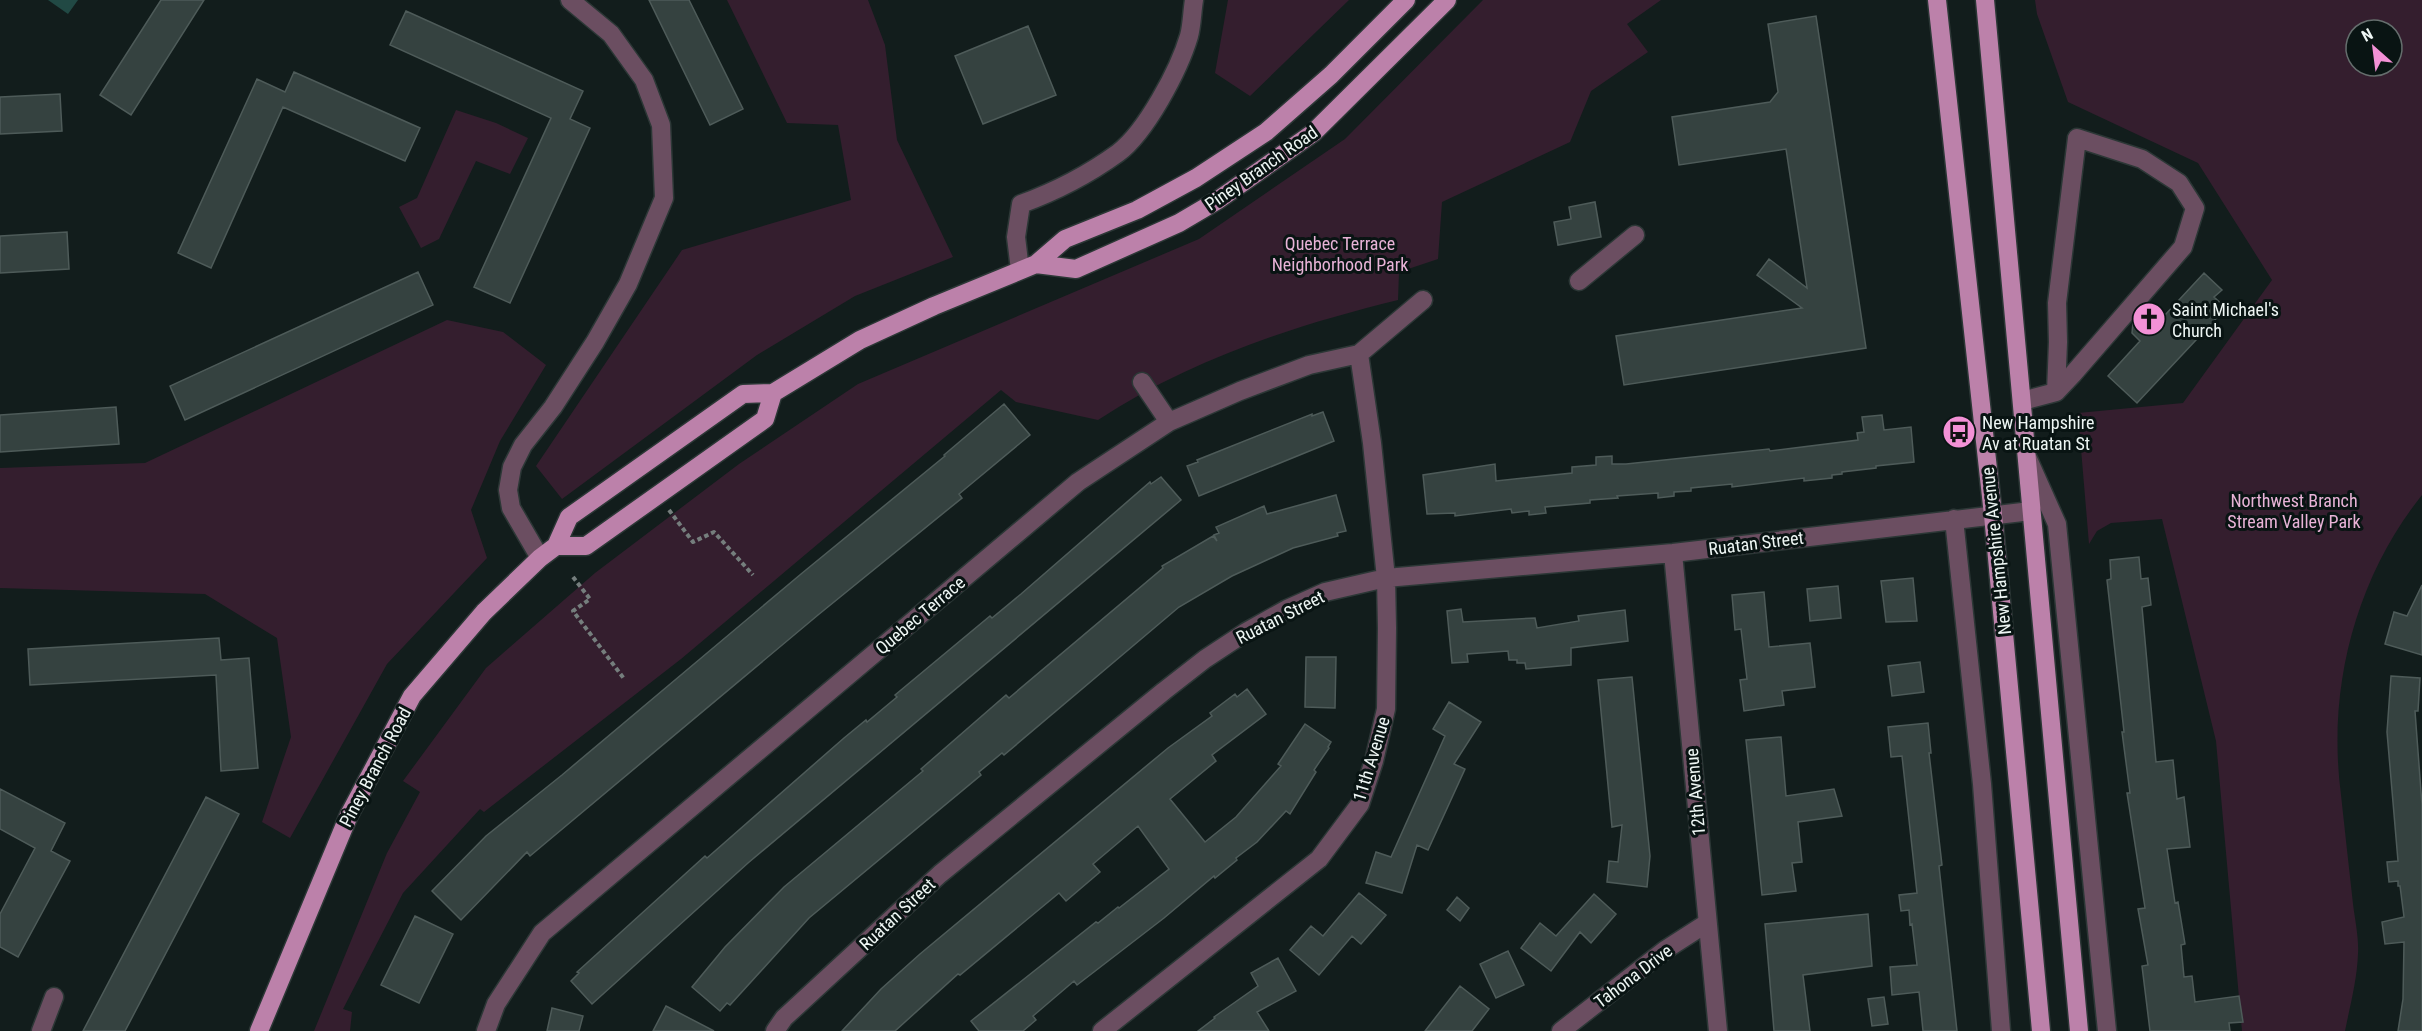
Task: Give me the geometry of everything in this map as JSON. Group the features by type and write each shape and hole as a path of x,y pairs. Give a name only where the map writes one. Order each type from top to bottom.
{"main road":[{"name":"Piney Branch Road","path":"259,1031 349,815 412,696 484,612 540,558 556,546 569,517 743,394 773,393 860,340 1028,267 1065,239 1147,205 1196,178 1266,132 1330,75 1406,0"},
{"name":"Piney Branch Road","path":"1028,267 1076,269 1179,223 1218,200 1312,133 1447,0"},
{"name":"New Hampshire Avenue","path":"1937,0 1993,515 2041,1031"},
{"path":"1985,0 2079,1031"},
{"path":"556,546 586,546 765,419 773,393"}],"street":[{"path":"540,558 511,508 508,490 512,467 523,445 553,407 601,333 628,284 664,198 661,125 644,80 611,34 570,0"},
{"path":"1028,267 1016,237 1021,204 1042,197 1119,152 1146,124 1189,37 1194,0"},
{"path":"2022,401 2056,392 2183,248 2194,208 2179,183 2142,159 2076,138 2057,303 2056,392"},
{"path":"1579,281 1635,235"},
{"path":"1359,354 1423,300"},
{"path":"2058,342 2086,358"},
{"name":"Quebec Terrace","path":"486,1031 496,1004 542,933 1078,482 1169,422 1240,391 1309,365 1359,354"},
{"name":"11th Avenue","path":"1102,1031 1319,859 1360,804 1374,761 1386,709 1386,578 1372,443 1359,354"},
{"path":"1142,382 1169,422"},
{"path":"2027,455 2057,524 2107,1031"},
{"name":"Ruatan Street","path":"775,1031 784,1018 940,874 1205,659 1287,609 1325,592 1386,578 1673,553 2031,511"},
{"path":"1954,519 1982,784 2001,1031"},
{"name":"12th Avenue","path":"1673,553 1718,1031"},
{"name":"Tahona Drive","path":"1561,1031 1665,951 1707,923"},
{"path":"41,1031 54,997"}],"path":[{"path":"667,507 693,542 714,532 753,575"},
{"path":"573,577 590,599 573,611 625,680"}],"green space":[{"path":"727,0 868,0 885,45 897,140 953,257 855,296 757,355 562,499 536,466 682,250 851,200 838,125 787,123"},
{"path":"1228,0 1349,0 1250,96 1215,73"},
{"name":"Quebec Terrace Neighborhood Park","path":"1483,0 1661,0 1627,24 1648,52 1591,91 1570,142 1442,202 1438,259 1399,272 1398,300 1319,321 1243,347 1169,380 1098,420 1016,402 1001,390 681,659 484,812 480,809 403,893 343,1009 352,1012 350,1031 314,1031 387,853 420,792 403,781 486,668 595,573 739,464 858,384 1199,239 1345,139"},
{"name":"Northwest Branch Stream Valley Park","path":"2035,0 2422,0 2422,495 2379,562 2363,599 2351,637 2343,676 2338,715 2338,755 2358,948 2355,983 2345,1031 2242,1031 2216,741 2162,519 2111,523 2097,531 2089,544 2078,413 2183,403 2272,280 2198,163 2068,102 2037,14"},
{"path":"456,110 496,123 528,138 510,174 476,161 439,239 421,248 399,207 417,198"},
{"path":"447,320 503,332 546,365 500,441 471,510 487,558 387,664 290,838 262,822 291,737 277,638 205,594 0,588 0,468 145,463"}],"shaded area":[{"path":"48,0 78,0 68,14"}],"building":[{"path":"161,0 204,0 131,115 100,95"},
{"path":"649,0 689,0 743,109 710,125"},
{"path":"406,11 583,91 570,119 590,128 510,303 474,287 551,118 390,45"},
{"path":"1816,16 1866,348 1624,385 1616,336 1802,308 1757,275 1769,259 1807,288 1786,149 1679,165 1672,117 1770,102 1778,92 1768,24"},
{"path":"1028,26 1056,95 983,124 955,56"},
{"path":"294,72 420,128 405,161 283,107 211,268 178,253 257,79 285,92"},
{"path":"60,94 62,131 0,134 0,97"},
{"path":"1595,202 1601,237 1558,245 1554,222 1571,219 1569,207"},
{"path":"67,232 69,269 0,273 0,236"},
{"path":"418,272 433,305 185,420 170,386"},
{"path":"2204,273 2222,290 2214,297 2226,308 2137,403 2108,376 2140,341 2132,333 2133,323 2143,320 2152,329"},
{"path":"1004,404 1030,435 959,494 962,498 530,856 527,852 461,920 432,891 486,836 945,456"},
{"path":"116,407 119,444 0,452 0,415"},
{"path":"1323,412 1334,441 1199,496 1187,466 1312,414 1312,416"},
{"path":"1882,415 1884,430 1911,427 1914,462 1842,472 1842,474 1832,475 1832,478 1804,481 1804,478 1732,487 1732,484 1691,488 1691,491 1674,492 1674,496 1658,498 1658,493 1617,496 1618,498 1590,500 1590,503 1545,507 1546,513 1529,515 1529,511 1512,513 1511,509 1455,516 1455,513 1427,514 1423,475 1495,464 1496,481 1572,473 1572,467 1596,465 1596,457 1612,456 1612,464 1626,464 1769,449 1770,451 1858,440 1857,433 1864,432 1862,417"},
{"path":"1161,477 1181,500 748,863 592,1004 571,981 579,973 577,972 705,856 707,858 844,738 897,697 895,695 990,616 992,618 1021,594 1150,482 1151,484"},
{"path":"1336,495 1346,531 1337,533 1338,536 1293,548 1232,576 1179,607 1004,755 1002,753 979,772 981,775 809,918 730,1005 727,1003 720,1011 692,987 725,947 784,887 923,771 921,769 1006,695 1009,698 1163,568 1162,566 1213,536 1217,541 1214,535 1219,533 1216,527 1264,506 1267,514"},
{"path":"2139,557 2141,579 2148,578 2151,605 2142,607 2156,762 2173,760 2177,799 2184,797 2190,847 2167,849 2175,903 2178,902 2185,944 2181,945 2184,977 2192,976 2195,1002 2239,996 2243,1022 2229,1023 2230,1031 2150,1031 2142,966 2148,965 2138,909 2145,908 2127,793 2130,793 2107,580 2111,579 2110,560"},
{"path":"1913,578 1917,621 1886,622 1881,581"},
{"path":"2422,585 2422,655 2385,644 2394,612 2407,616"},
{"path":"1838,586 1841,618 1810,621 1807,589"},
{"path":"1764,592 1769,647 1810,643 1815,687 1782,691 1784,705 1744,711 1740,680 1747,679 1741,629 1735,630 1732,595"},
{"path":"1461,609 1463,622 1535,618 1537,628 1579,621 1578,616 1625,610 1628,641 1571,648 1571,665 1526,669 1525,663 1509,660 1508,651 1467,654 1468,662 1452,663 1447,611"},
{"path":"219,638 221,660 249,658 258,768 221,771 216,675 30,685 28,649"},
{"path":"1306,657 1336,657 1335,708 1305,707"},
{"path":"1920,662 1924,692 1892,696 1888,666"},
{"path":"2391,676 2420,678 2418,711 2415,711 2422,805 2422,1031 2398,1031 2403,999 2404,942 2385,944 2382,922 2404,917 2400,886 2398,886 2398,881 2389,882 2387,862 2398,861 2387,732"},
{"path":"1632,677 1650,856 1647,887 1607,882 1609,861 1618,862 1622,825 1612,827 1598,680"},
{"path":"1247,689 1266,714 1212,755 1216,761 1170,799 1205,842 1236,817 1281,766 1278,764 1305,724 1331,742 1314,770 1316,772 1290,814 1286,811 1257,842 1236,858 1237,860 1077,985 1074,981 1033,1016 1036,1020 1023,1031 979,1031 971,1021 1096,922 1098,923 1119,908 1169,869 1138,826 1093,864 1100,872 1066,901 1059,893 960,975 958,974 895,1031 842,1031 881,989 920,954 1168,748 1212,716 1210,713 1235,694 1237,697"},
{"path":"1449,702 1481,722 1454,764 1465,769 1428,850 1417,845 1402,893 1366,883 1376,852 1391,857 1445,736 1433,729"},
{"path":"1928,723 1931,753 1929,753 1942,865 1939,866 1957,1031 1923,1031 1919,992 1892,995 1890,967 1917,965 1909,910 1901,911 1899,895 1917,893 1902,756 1891,757 1888,727"},
{"path":"1781,737 1786,796 1834,789 1842,816 1798,822 1802,862 1792,863 1796,891 1762,895 1746,740"},
{"path":"0,789 65,823 51,851 70,861 18,957 0,947 0,914 35,848 0,829"},
{"path":"206,797 239,814 125,1031 83,1031"},
{"path":"1359,893 1386,915 1361,944 1352,936 1319,975 1290,950 1311,926 1323,936"},
{"path":"1594,894 1616,914 1591,943 1580,932 1551,971 1521,948 1540,923 1556,936"},
{"path":"1457,897 1469,908 1460,921 1447,910"},
{"path":"1868,914 1872,966 1803,975 1810,1031 1774,1031 1765,924"},
{"path":"415,916 453,934 419,1003 381,985"},
{"path":"1508,951 1524,985 1496,998 1480,964"},
{"path":"1278,958 1296,991 1257,1012 1269,1031 1198,1031 1258,986 1251,973"},
{"path":"1460,986 1489,1009 1472,1031 1425,1031"},
{"path":"1884,997 1888,1024 1872,1026 1868,999"},
{"path":"666,1006 714,1031 653,1031"},
{"path":"552,1008 583,1016 579,1031 547,1031"}],"place":[{"name":"Saint Michael's Church","path":"2149,319"},
{"name":"New Hampshire Av at Ruatan St","path":"1959,432"}]}
